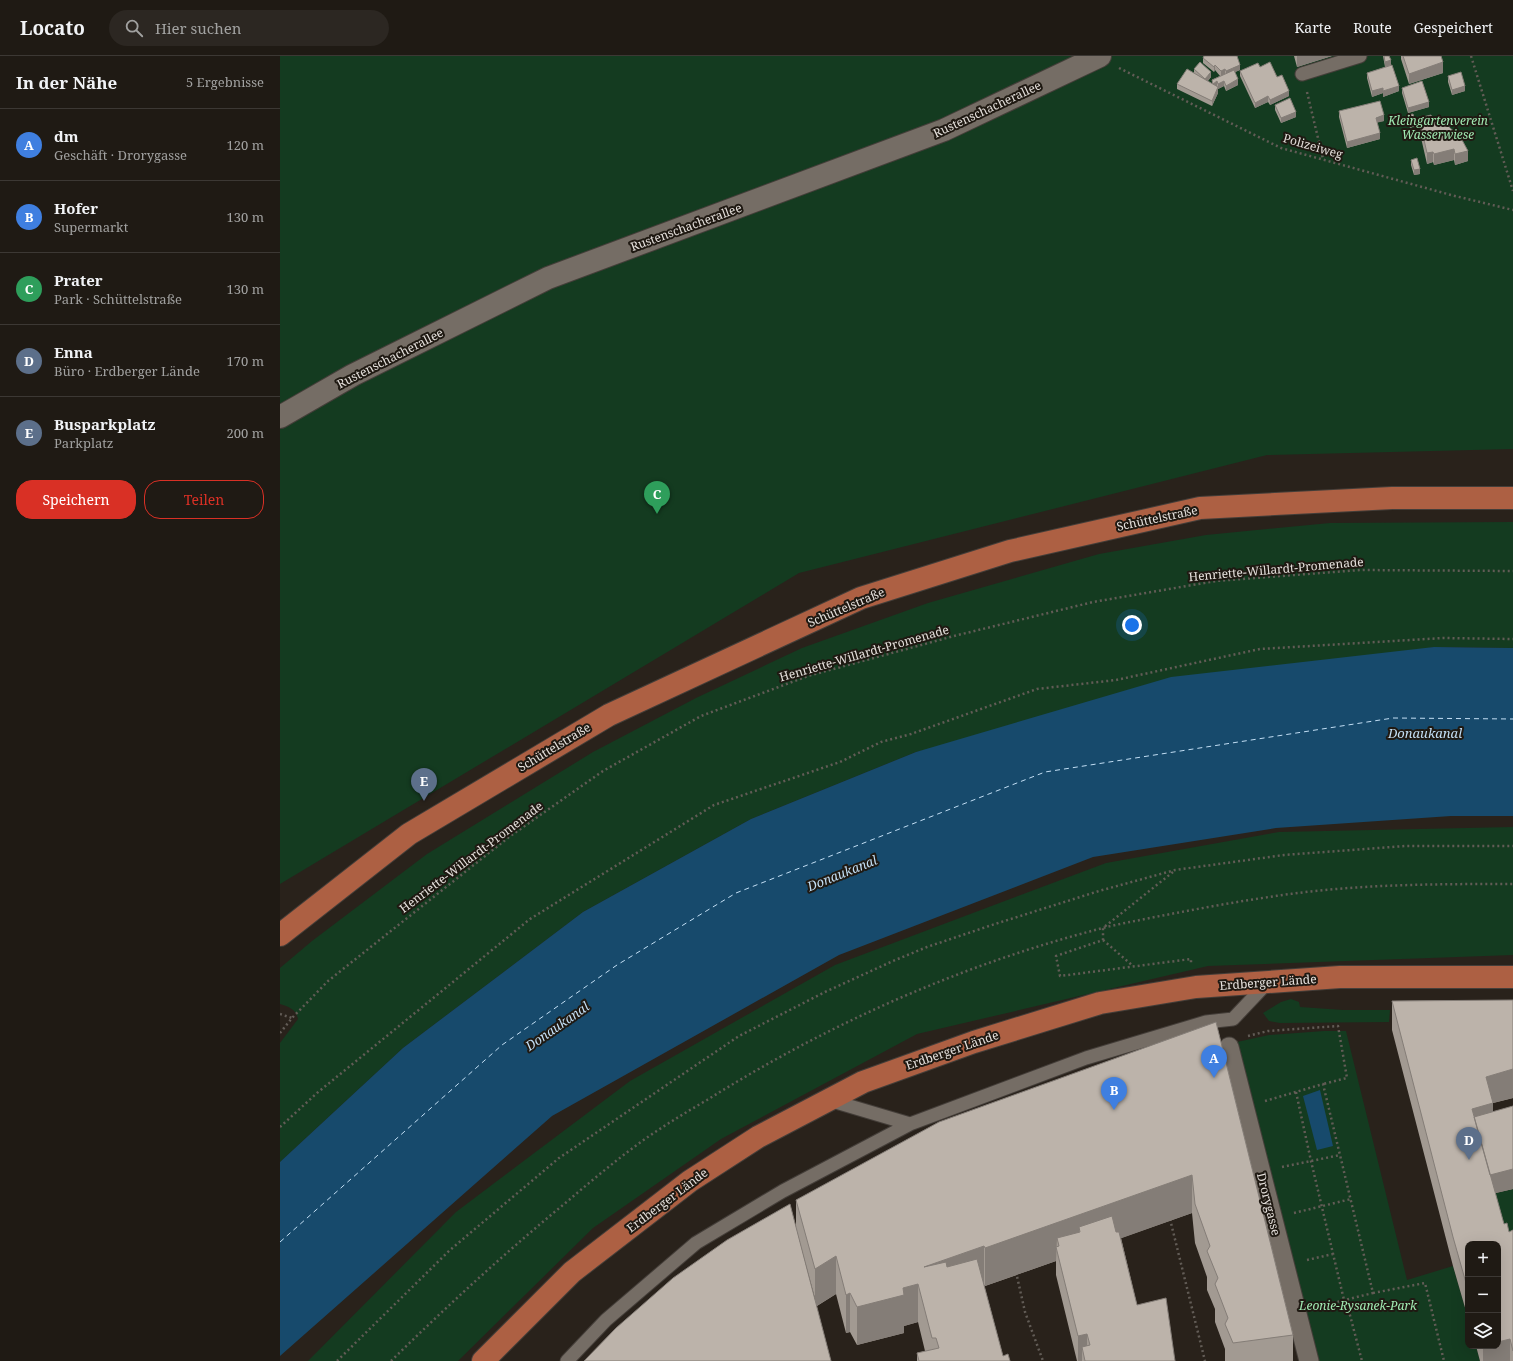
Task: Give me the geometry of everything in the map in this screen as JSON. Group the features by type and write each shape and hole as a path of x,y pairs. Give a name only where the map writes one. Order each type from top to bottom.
{"main road":[{"name":"Schüttelstraße","path":"280,935 409,834 609,715 861,598 1010,551 1200,508 1377,498 1513,498"},
{"name":"Erdberger Lände","path":"483,1361 572,1272 690,1181 758,1137 864,1082 974,1042 1100,1003 1196,987 1340,977 1513,977"}],"street":[{"name":"Rustenschacherallee","path":"280,417 353,375 548,278 944,130 1099,57"},
{"name":"Drorygasse","path":"1229,1046 1309,1361"}],"lane":[{"path":"1302,74 1360,56"},
{"path":"567,1361 606,1320 696,1243 783,1191 910,1124 1086,1058 1206,1022 1233,1019 1268,982"},
{"path":"979,1098 984,1111"},
{"path":"829,1100 910,1124"}],"path":[{"path":"1471,56 1513,191"},
{"name":"Polizeiweg","path":"1099,57 1281,148 1451,195 1513,210"},
{"path":"1302,74 1323,159"},
{"name":"Henriette-Willardt-Promenade","path":"280,1033 292,1018 328,981 502,842 603,771 701,716 801,679 954,636 1085,604 1216,581 1360,570 1513,571"},
{"path":"280,1127 317,1092 530,919 714,805 840,762 881,742 911,734 1037,689 1116,680 1260,649 1443,638 1513,639"},
{"path":"338,1361 450,1250 559,1158 739,1036 825,992 893,961 926,947 1099,891 1175,870 1284,855 1405,846 1513,846"},
{"path":"1134,967 1103,940 1103,928 1175,870"},
{"path":"1103,940 1056,956 1060,976 1191,959"},
{"path":"280,1014 292,1018"},
{"path":"1229,1046 1236,1038 1268,1032 1338,1026 1347,1078 1245,1106"},
{"path":"1323,1084 1373,1293"},
{"path":"1296,1092 1322,1206 1362,1361"},
{"path":"1260,1170 1340,1155"},
{"path":"1273,1218 1351,1199"},
{"path":"1170,1212 1170,1219 1205,1361"},
{"path":"1163,1219 1170,1219"},
{"path":"1285,1265 1334,1254"},
{"path":"1014,1267 1017,1274 1025,1312 1043,1361"},
{"path":"1297,1312 1373,1293 1425,1283 1444,1361"}],"green space":[{"name":"Kleingartenverein Wasserwiese","path":"280,56 1513,56 1513,449 1267,455 799,573 280,884"},
{"path":"1513,522 1513,648 1434,647 916,752 751,819 583,912 403,1048 280,1162 280,1043 298,1019 294,1011 289,1007 280,1004 280,968 312,941 427,854 593,752 696,698 802,648 928,603 1099,554 1206,535 1330,523"},
{"path":"1513,827 1513,955 1208,966 917,1034 721,1139 593,1228 458,1361 308,1361 456,1212 630,1081 835,965 1106,863 1279,832"},
{"path":"1291,999 1299,1002 1300,1007 1343,1010 1390,1010 1389,1022 1280,1023 1269,1021 1263,1013 1281,1002"},
{"name":"Leonie-Rysanek-Park","path":"1346,1031 1407,1280 1453,1266 1465,1308 1465,1349 1477,1349 1480,1361 1315,1361 1237,1042 1269,1035"},
{"path":"1513,1189 1513,1259 1488,1195"}],"water":[{"name":"Donaukanal","path":"1434,647 1513,648 1513,816 1451,816 1276,828 1093,857 839,955 552,1116 280,1356 280,1162 403,1048 583,912 751,819 916,752 1171,677"},
{"path":"1320,1090 1333,1146 1317,1150 1303,1096"}],"building":[{"path":"1204,56 1237,56 1240,65 1226,71 1225,69 1221,71 1215,65 1214,67 1203,58"},
{"path":"1384,56 1389,56 1391,60 1385,62"},
{"path":"1403,56 1441,56 1443,62 1409,74"},
{"path":"1200,62 1211,72 1205,79 1194,69"},
{"path":"1270,62 1277,77 1282,75 1289,91 1270,100 1268,96 1255,103 1240,71 1258,63 1260,67"},
{"path":"1392,65 1399,86 1383,91 1383,88 1372,91 1367,73"},
{"path":"1187,69 1218,87 1212,101 1177,84"},
{"path":"1234,70 1238,79 1226,86 1224,81 1218,84 1217,81 1213,84 1212,80"},
{"path":"1461,72 1465,86 1452,90 1448,76"},
{"path":"1422,81 1429,102 1408,108 1402,88"},
{"path":"1290,98 1296,112 1281,118 1275,105"},
{"path":"1380,101 1384,115 1376,118 1380,133 1347,142 1339,111"},
{"path":"1413,114 1415,121 1410,123 1408,115"},
{"path":"1431,115 1433,121 1447,118 1449,127 1461,138 1468,151 1455,154 1454,149 1434,154 1433,152 1427,153 1419,118"},
{"path":"1417,158 1420,169 1414,170 1411,160"},
{"path":"1513,1000 1513,1069 1486,1077 1493,1103 1472,1109 1504,1224 1507,1223 1509,1232 1513,1230 1513,1351 1510,1339 1501,1341 1501,1241 1465,1241 1465,1279 1392,1001"},
{"path":"1216,1022 1293,1335 1233,1343 1225,1324 1228,1318 1215,1284 1218,1278 1207,1251 1210,1246 1195,1204 1192,1175 985,1248 984,1246 924,1267 946,1262 947,1267 977,1259 1003,1356 1008,1354 1010,1361 919,1361 917,1353 939,1348 936,1338 932,1338 918,1284 903,1288 904,1295 857,1307 850,1293 846,1295 836,1256 815,1269 796,1200 939,1122"},
{"path":"1513,1106 1513,1169 1490,1175 1474,1117"},
{"path":"790,1204 831,1361 584,1361 616,1328 673,1278 727,1240"},
{"path":"1112,1216 1116,1232 1119,1232 1137,1305 1166,1298 1175,1361 1085,1361 1082,1347 1090,1345 1087,1334 1078,1336 1056,1247 1059,1246 1057,1238 1080,1232 1079,1227"}],"ferry route":[{"path":"280,1242 502,1045 617,965 736,893 1045,772 1393,718 1513,719"}],"place":[{"name":"Prater","path":"657,514"},
{"name":"Busparkplatz","path":"424,801"},
{"name":"dm","path":"1214,1078"},
{"name":"Hofer","path":"1114,1110"},
{"name":"Enna","path":"1469,1160"}]}
